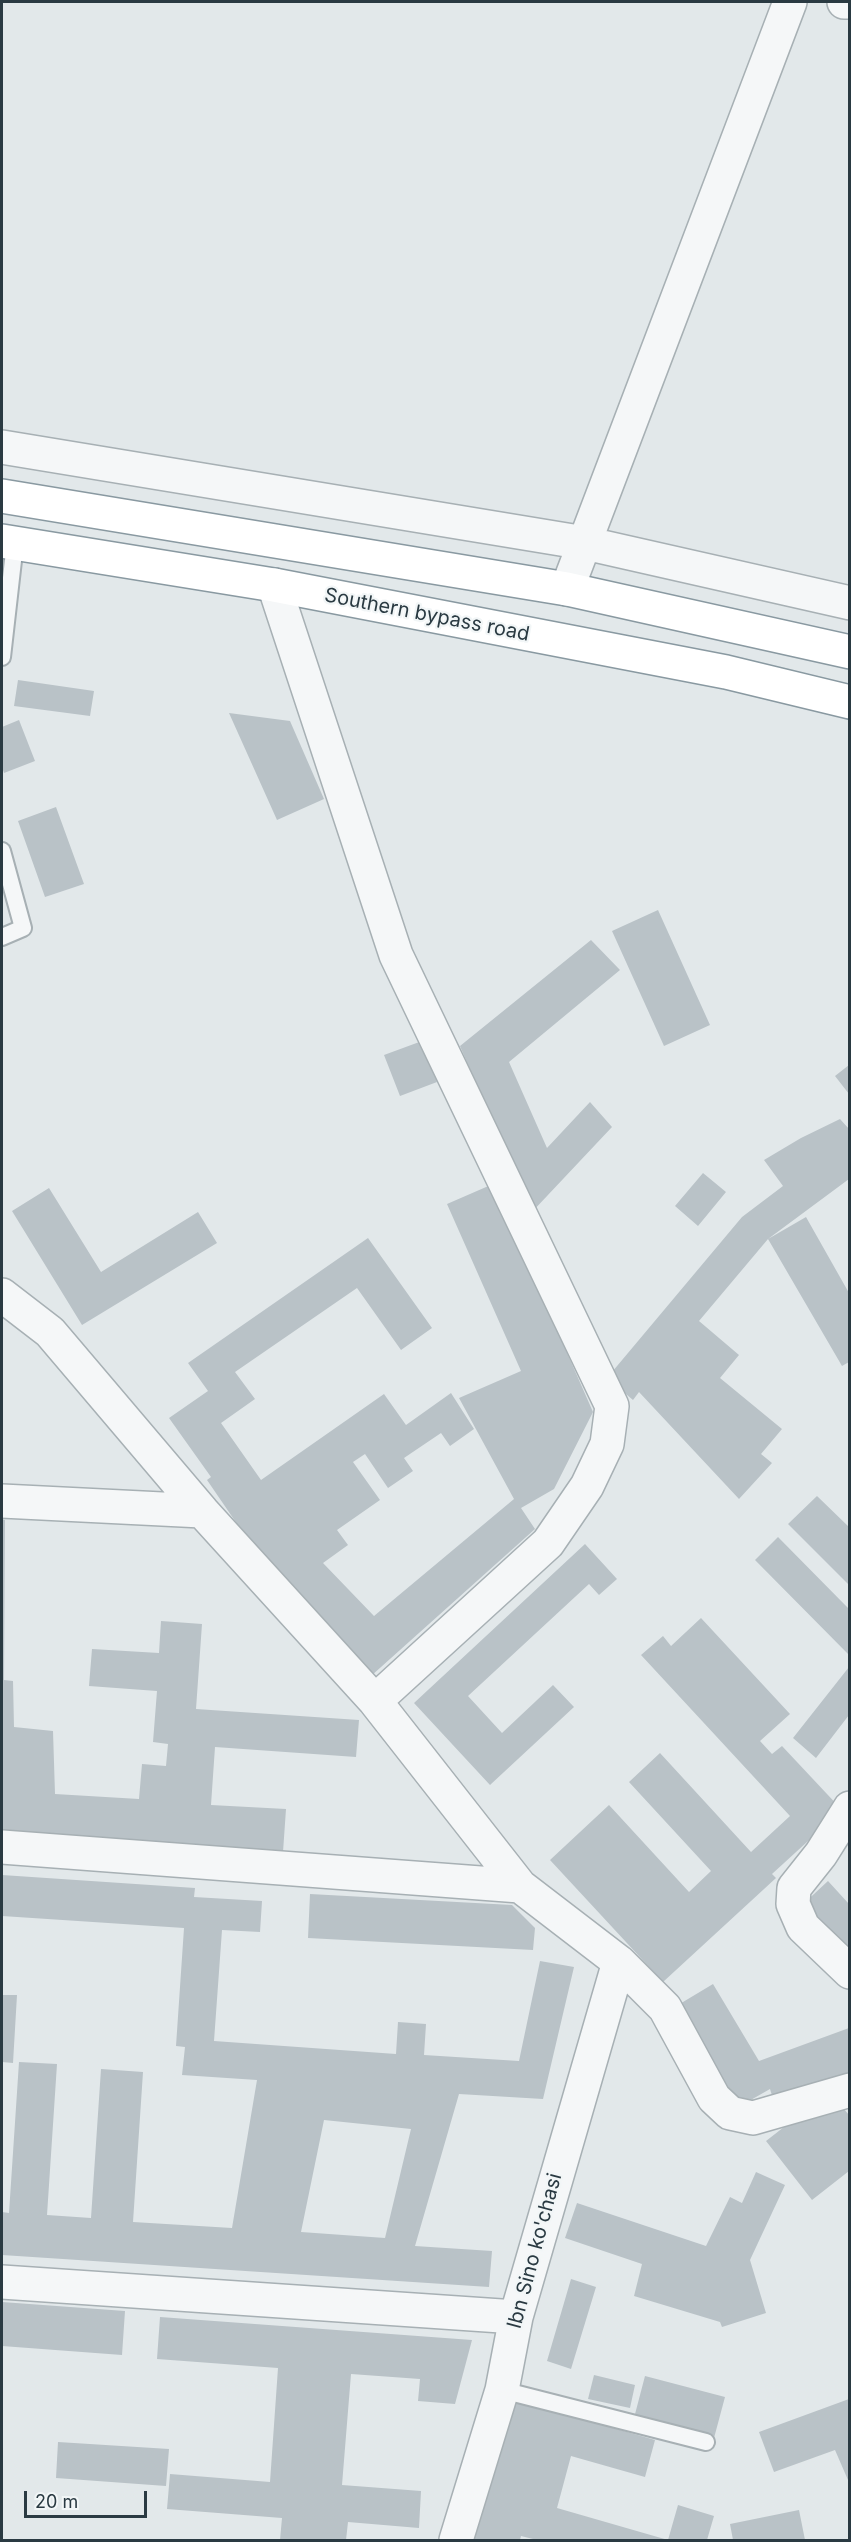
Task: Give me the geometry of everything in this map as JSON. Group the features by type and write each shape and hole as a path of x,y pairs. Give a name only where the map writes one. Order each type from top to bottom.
{"highway":[{"path":"2,496 567,589 849,652"},
{"name":"Southern bypass road","path":"8,542 274,585 726,672 849,702"}],"street":[{"path":"567,589 790,2"},
{"path":"844,2 849,2"},
{"path":"2,447 585,543 849,603"},
{"path":"274,585 396,955 612,1406 607,1444 587,1486 548,1543 375,1701"},
{"path":"2,1295 50,1332 201,1511 375,1701 520,1886 619,1962 665,2008 714,2098 730,2113 753,2118 849,2090"},
{"path":"2,1501 201,1511"},
{"path":"849,1808 820,1854 794,1888 793,1904 802,1927 849,1972"},
{"path":"2,1847 520,1886"},
{"name":"Ibn Sino ko'chasi","path":"456,2541 501,2390 516,2317 619,1962"},
{"path":"2,2282 516,2317"}],"lane":[{"path":"2,657 8,542"},
{"path":"2,851 23,928 2,937"},
{"path":"501,2390 706,2442"}],"building":[{"path":"18,680 94,691 90,716 14,706"},
{"path":"229,713 290,721 324,799 277,820"},
{"path":"19,720 35,761 4,773 2,727"},
{"path":"56,807 84,884 45,897 18,821"},
{"path":"658,910 710,1025 664,1046 612,931"},
{"path":"591,940 620,970 509,1062 547,1148 590,1102 612,1127 531,1213 460,1046"},
{"path":"422,1041 437,1082 400,1096 384,1055"},
{"path":"849,1065 849,1094 835,1076"},
{"path":"840,1119 849,1129 849,1179 768,1239 699,1321 739,1355 720,1378 782,1429 761,1454 772,1463 739,1499 639,1392 633,1400 607,1378 742,1217 783,1186 764,1160"},
{"path":"703,1173 726,1192 698,1226 675,1206"},
{"path":"493,1184 593,1412 554,1489 521,1508 535,1529 371,1676 246,1537 207,1480 211,1477 169,1418 208,1391 188,1363 368,1238 432,1328 401,1350 357,1288 235,1372 255,1399 221,1423 261,1480 384,1394 406,1425 451,1393 474,1429 450,1446 441,1433 404,1458 413,1471 388,1488 365,1454 353,1462 380,1500 337,1530 348,1545 323,1563 374,1616 514,1499 459,1398 521,1371 447,1204"},
{"path":"49,1188 101,1272 198,1212 217,1243 82,1325 12,1211"},
{"path":"806,1217 849,1293 849,1362 842,1366 768,1239"},
{"path":"817,1496 849,1527 849,1585 788,1524"},
{"path":"2,1519 5,1520 4,1680 13,1681 14,1727 53,1731 55,1794 139,1799 142,1764 166,1766 168,1744 153,1742 157,1691 89,1686 92,1649 159,1653 161,1621 202,1624 196,1709 359,1720 356,1757 215,1747 211,1805 286,1809 283,1852 2,1833"},
{"path":"778,1537 849,1609 849,1655 755,1560"},
{"path":"585,1544 617,1579 599,1595 589,1584 468,1696 502,1733 553,1685 574,1707 490,1785 414,1703"},
{"path":"701,1618 790,1714 760,1741 772,1754 782,1746 842,1810 772,1874 776,1878 663,1982 550,1860 609,1805 689,1892 711,1871 629,1782 660,1753 751,1852 790,1816 641,1655 663,1636 671,1646"},
{"path":"849,1667 849,1715 816,1758 793,1738"},
{"path":"2,1875 195,1888 194,1897 262,1901 260,1932 222,1930 214,2041 396,2054 398,2022 426,2024 424,2055 519,2061 540,1961 574,1967 543,2099 459,2094 415,2246 492,2251 489,2287 2,2255 2,2212 9,2213 19,2062 57,2064 47,2215 91,2218 101,2069 143,2072 133,2222 232,2228 257,2080 182,2075 185,2047 176,2046 184,1928 2,1916","holes":["324,2120 411,2129 385,2238 301,2232"]},
{"path":"828,1881 849,1904 849,1960 800,1907"},
{"path":"310,1894 512,1905 535,1928 533,1950 308,1938"},
{"path":"713,1984 759,2061 849,2028 849,2075 774,2102 770,2089 735,2109 673,2008"},
{"path":"2,1995 17,1995 13,2063 2,2062"},
{"path":"843,2108 849,2115 849,2171 812,2200 766,2141 793,2120"},
{"path":"756,2172 785,2185 750,2260 766,2313 722,2327 720,2322 634,2296 642,2264 565,2238 577,2203 706,2246 730,2197 742,2203"},
{"path":"571,2279 596,2287 571,2369 547,2361"},
{"path":"2,2302 125,2311 122,2355 2,2346"},
{"path":"160,2317 472,2340 455,2404 418,2401 420,2379 351,2374 342,2485 421,2491 419,2528 348,2522 346,2540 280,2540 282,2518 167,2509 170,2474 270,2482 278,2368 157,2359"},
{"path":"594,2375 635,2385 630,2408 588,2399"},
{"path":"645,2376 725,2397 714,2438 634,2418"},
{"path":"512,2399 655,2440 645,2477 571,2456 557,2508 668,2540 537,2540 521,2536 520,2540 472,2540"},
{"path":"849,2399 848,2480 835,2450 774,2472 759,2432"},
{"path":"58,2442 169,2449 166,2486 56,2478"},
{"path":"678,2505 714,2516 707,2540 668,2540"},
{"path":"799,2510 805,2540 733,2540 730,2524"}]}
